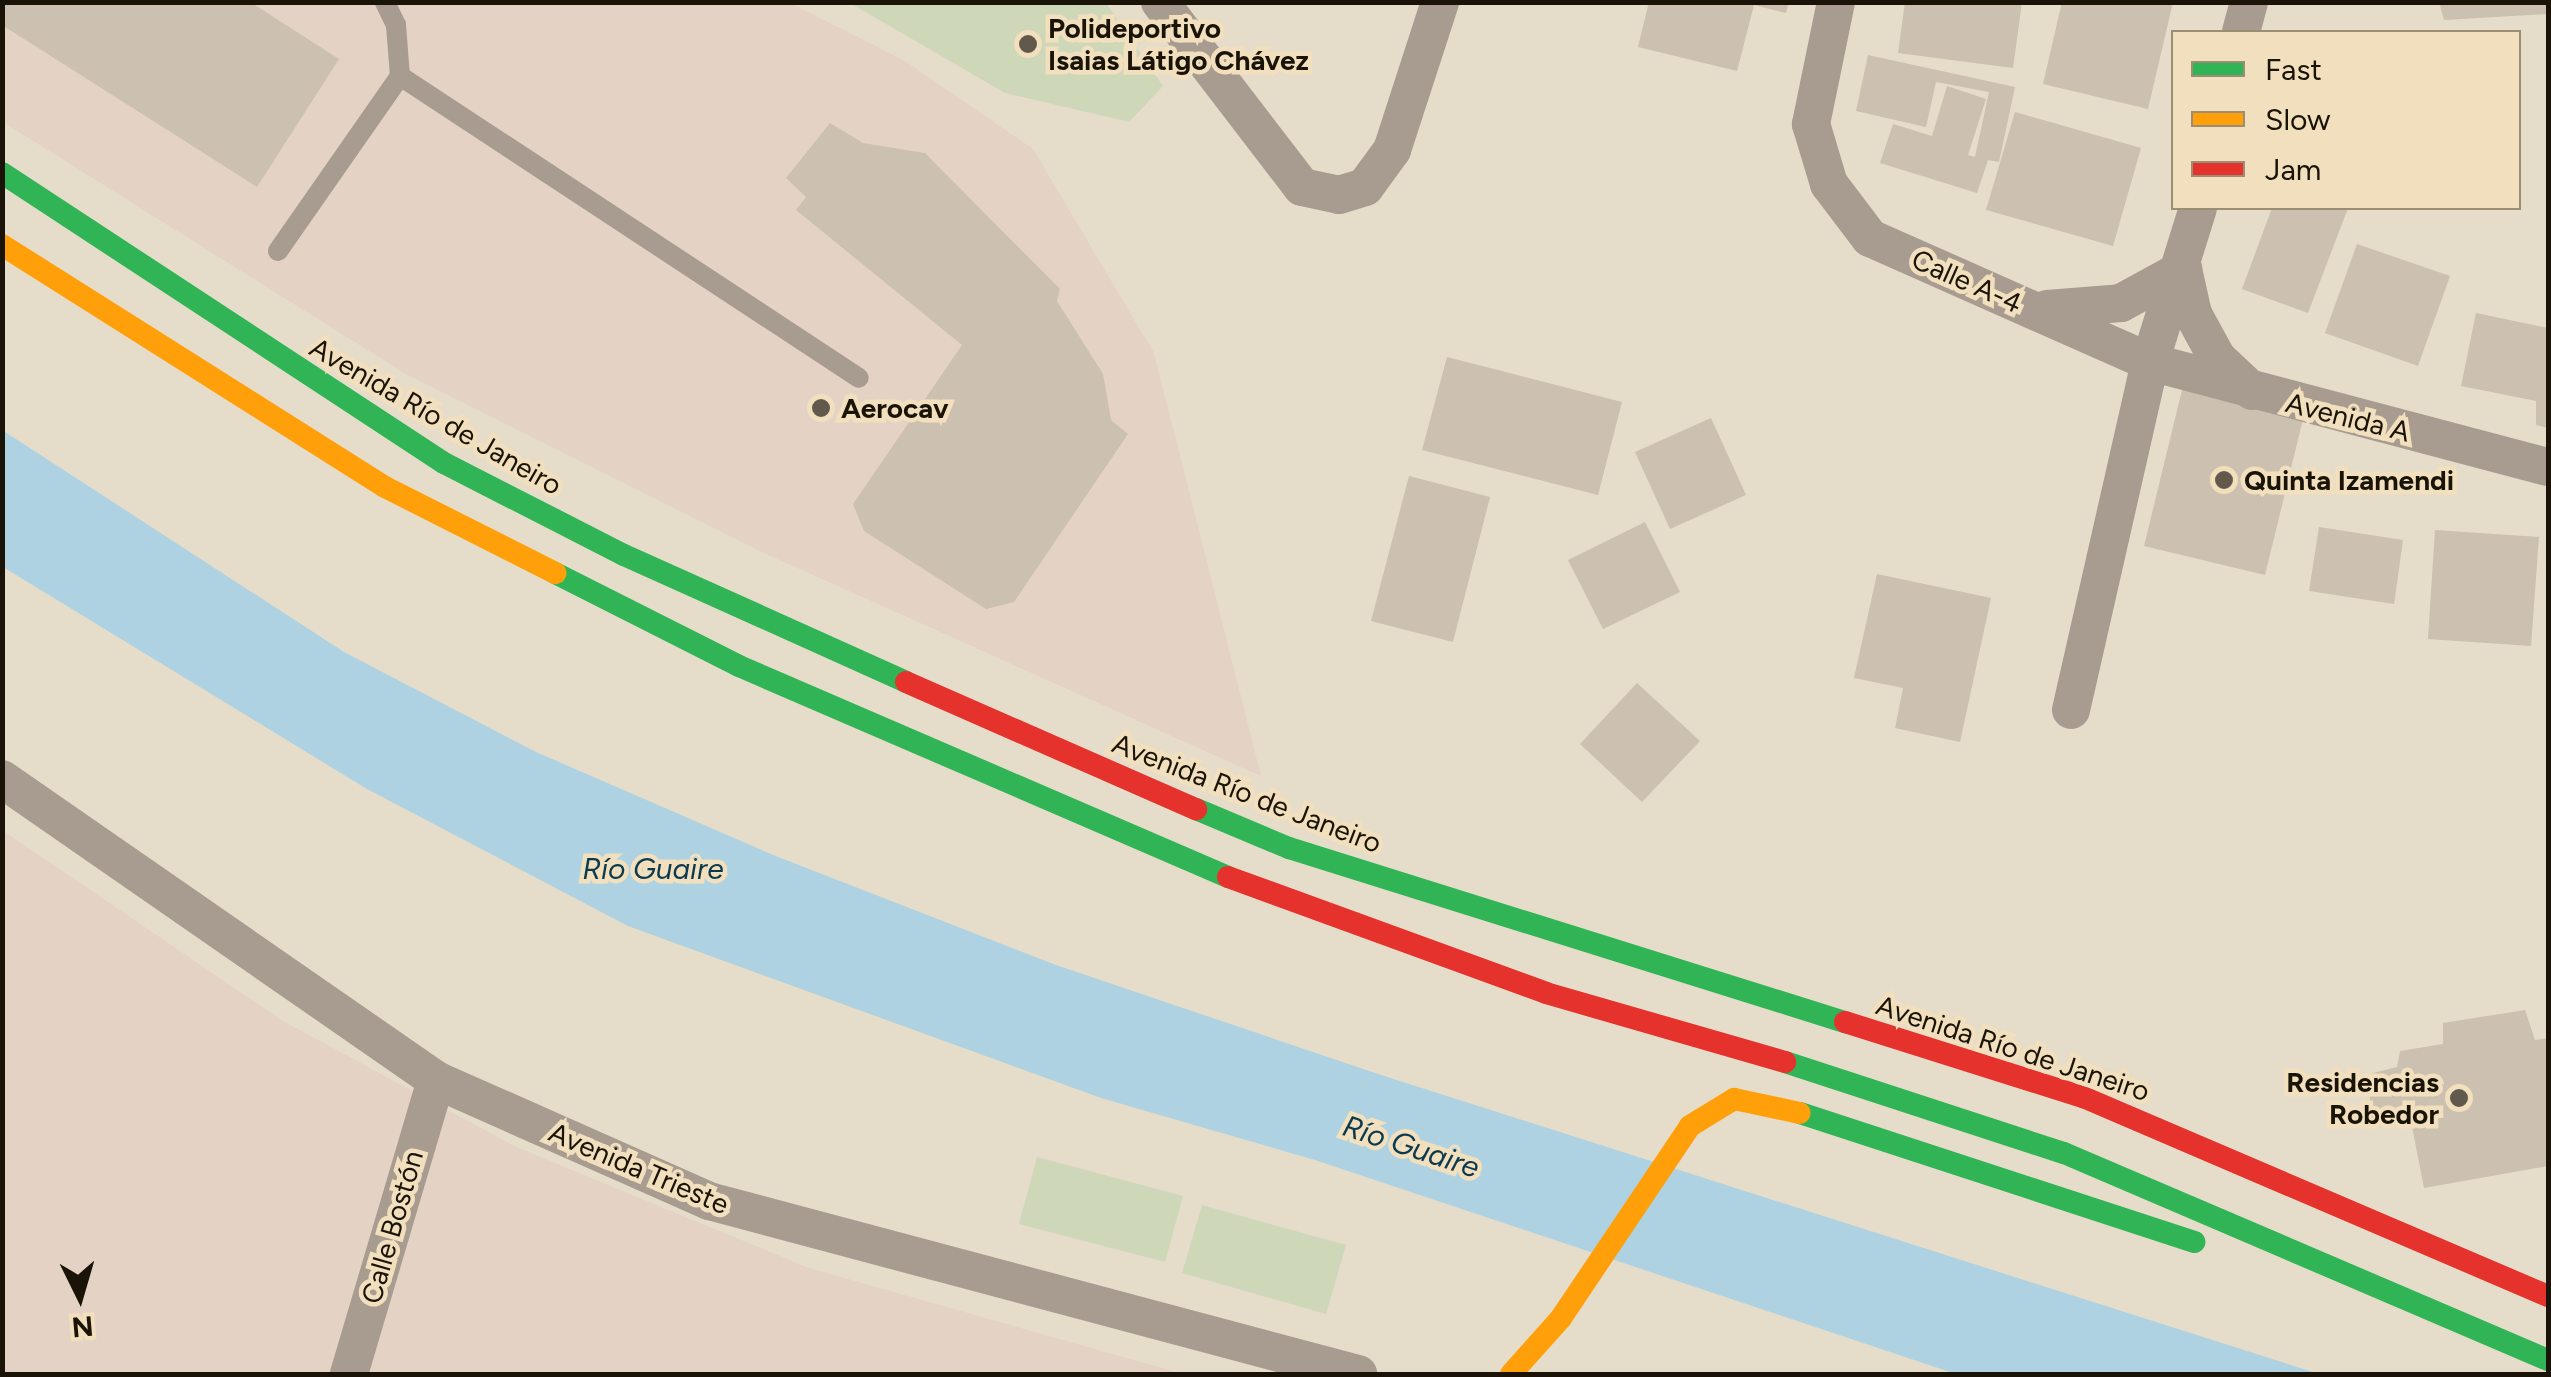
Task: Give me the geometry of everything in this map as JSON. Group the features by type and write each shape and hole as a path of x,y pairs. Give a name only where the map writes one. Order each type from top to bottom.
{"street":[{"path":"1160,2 1302,188 1339,195 1365,188 1392,150 1440,2"},
{"name":"Calle A-4","path":"1836,2 1811,124 1828,184 1870,238 2150,362"},
{"path":"2242,30 2249,2"},
{"name":"Avenida Río de Janeiro","path":"2,173 444,463 624,556 1056,749 1289,848 2083,1097 2548,1296"},
{"path":"2071,710 2150,362 2183,269 2198,210"},
{"path":"2,245 385,487 739,666 1264,893 1546,993 1882,1090 2064,1153 2548,1360"},
{"path":"2029,309 2097,310 2183,269"},
{"path":"2183,269 2193,314 2217,358 2254,394"},
{"name":"Avenida A","path":"2150,362 2254,394 2548,467"},
{"name":"Avenida Trieste","path":"5,789 436,1080 709,1202 1358,1374"},
{"name":"Calle Bostón","path":"349,1374 436,1080"},
{"path":"1511,1374 1561,1318 1690,1126 1734,1099 1777,1105 2213,1248"},
{"path":"2250,1261 2444,1317"}],"lane":[{"path":"278,250 400,76 396,25 385,2"},
{"path":"400,76 860,378"}],"shaded area":[{"name":"Aerocav","path":"3,3 790,3 905,61 1033,149 1154,353 1261,776 760,551 406,374 3,122"},
{"path":"2,830 283,1021 514,1146 809,1268 1183,1374 3,1374"}],"green space":[{"name":"Polideportivo Isaias Látigo Chávez","path":"850,3 1106,3 1163,86 1129,122 1005,93"},
{"path":"1037,1157 1183,1196 1165,1262 1019,1224"},
{"path":"1202,1205 1346,1245 1326,1314 1182,1273"}],"water":[{"name":"Río Guaire","path":"2,430 344,652 536,752 773,855 1056,965 1378,1074 2319,1374 1956,1374 1315,1160 1101,1098 628,926 367,789 3,567"}],"building":[{"path":"2,2 250,2 339,59 257,187 2,25"},
{"path":"1649,2 1789,2 1786,13 1754,5 1737,71 1638,47"},
{"path":"1905,2 2022,2 2013,68 1898,53"},
{"path":"2062,2 2173,2 2148,109 2043,84"},
{"path":"2439,2 2548,2 2548,14 2444,20"},
{"path":"1868,55 2015,87 1999,162 1988,160 1977,193 1880,163 1893,124 1932,136 1947,86 1986,99 1968,155 1975,157 1989,92 1936,82 1926,127 1856,111"},
{"path":"2015,112 2141,148 2113,246 1986,210"},
{"path":"830,123 863,143 925,153 1060,289 1057,301 1103,374 1111,420 1128,434 1014,602 986,609 864,531 853,504 962,345 796,210 806,197 786,178"},
{"path":"2271,210 2347,210 2308,313 2242,289"},
{"path":"2357,244 2450,276 2418,366 2325,333"},
{"path":"2476,313 2548,328 2548,428 2536,425 2536,401 2461,386"},
{"path":"1447,357 1622,402 1598,495 1422,450"},
{"name":"Quinta Izamendi","path":"2183,386 2304,415 2265,575 2144,546"},
{"path":"1711,418 1746,495 1670,529 1635,452"},
{"path":"1409,476 1490,497 1453,642 1371,621"},
{"path":"1645,522 1680,592 1603,629 1568,560"},
{"path":"2319,527 2403,540 2394,604 2309,591"},
{"path":"2435,530 2539,537 2531,646 2428,639"},
{"path":"1877,574 1991,598 1960,742 1895,728 1903,688 1854,678"},
{"path":"1637,683 1700,741 1642,802 1580,744"},
{"name":"Residencias Robedor","path":"2525,1010 2535,1040 2548,1038 2548,1166 2424,1188 2411,1121 2371,1128 2369,1074 2397,1067 2400,1051 2443,1044 2443,1023"}],"traffic: fast":[{"path":"2,173 444,463 624,555 906,682"},
{"path":"555,573 739,666 1228,877"},
{"path":"1196,809 1289,848 1845,1022"},
{"path":"1785,1062 2064,1153 2548,1360"},
{"path":"1800,1113 2194,1242"}],"traffic: slow":[{"path":"2,245 385,487 555,573"},
{"path":"1511,1374 1561,1318 1690,1126 1734,1099 1800,1113"}],"traffic: jam":[{"path":"906,682 1196,809"},
{"path":"1228,877 1546,993 1785,1062"},
{"path":"1845,1022 2083,1097 2548,1296"}],"place":[{"name":"Polideportivo Isaias Látigo Chávez","path":"1028,44"},
{"name":"Aerocav","path":"821,408"},
{"name":"Quinta Izamendi","path":"2224,480"},
{"name":"Residencias Robedor","path":"2459,1098"}]}
